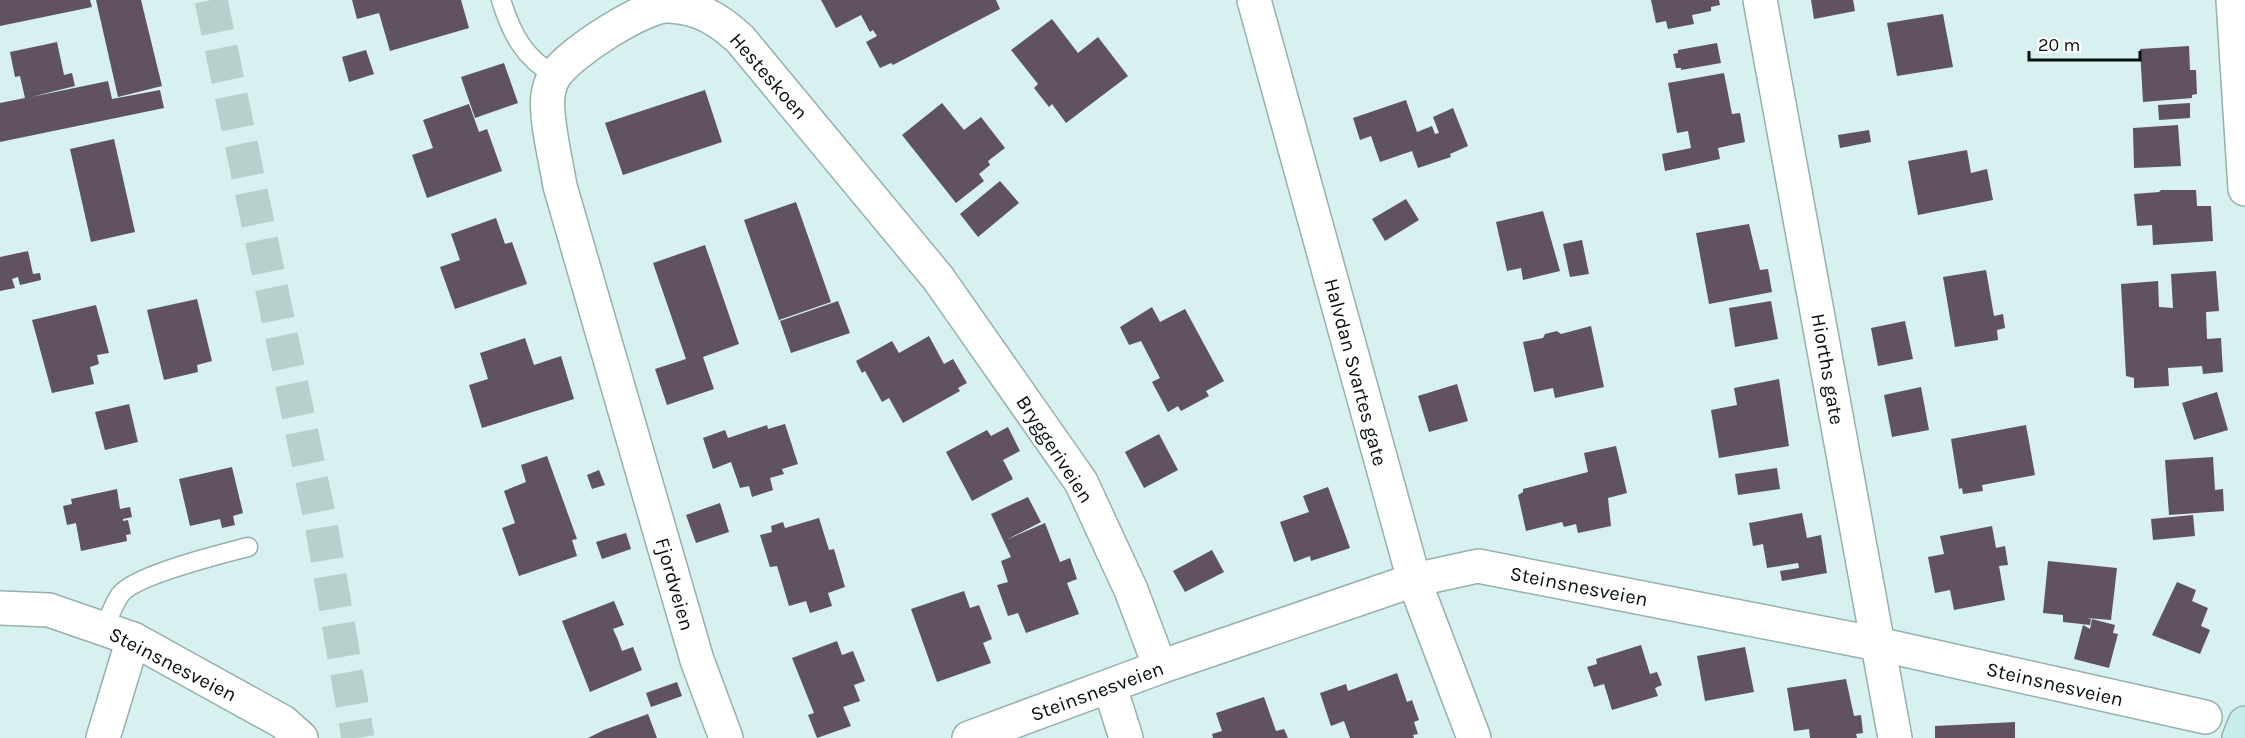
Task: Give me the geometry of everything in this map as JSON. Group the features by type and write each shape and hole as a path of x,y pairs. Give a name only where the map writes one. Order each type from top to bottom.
{"main road":[{"path":"2239,738 2245,723"}],"street":[{"name":"Halvdan Svartes gate","path":"1254,0 1414,580 1474,738"},
{"name":"Hiorths gate","path":"1760,0 1895,738"},
{"path":"2233,0 2245,189"},
{"name":"Hesteskoen","path":"555,75 586,46 633,18 665,5 696,9 719,20 740,39 938,278"},
{"name":"Fjordveien","path":"555,75 548,95 560,186 697,660 726,738"},
{"name":"Bryggeriveien","path":"938,278 1081,482 1131,590 1160,667"},
{"name":"Steinsnesveien","path":"969,738 1160,667 1414,580 1478,566 1878,644 2205,717"},
{"name":"Steinsnesveien","path":"0,608 49,610 118,634 283,722 301,738"},
{"path":"103,738 118,634"},
{"path":"1110,687 1126,738"}],"lane":[{"path":"501,0 520,45 536,65 555,75"},
{"path":"118,634 121,593 140,581 248,547"}],"building":[{"path":"0,0 90,0 92,7 0,26"},
{"path":"96,0 141,0 162,86 118,97"},
{"path":"352,0 461,0 469,28 390,51 379,13 357,19"},
{"path":"821,0 996,0 1000,9 893,65 891,63 880,68 866,42 877,36 873,30 870,32 861,15 836,28"},
{"path":"1651,0 1719,0 1720,5 1711,7 1711,11 1692,15 1694,24 1668,29 1666,21 1656,23"},
{"path":"1811,0 1853,0 1855,11 1814,19"},
{"path":"1943,14 1953,67 1897,76 1887,23"},
{"path":"1052,19 1078,53 1098,37 1128,76 1066,123 1052,104 1049,107 1034,88 1038,84 1011,50"},
{"path":"57,42 64,75 72,73 75,86 31,97 108,81 112,99 160,90 164,108 0,142 0,103 25,98 20,76 15,77 10,52"},
{"path":"1717,43 1721,63 1681,70 1681,68 1676,68 1673,54 1678,53 1678,50"},
{"path":"2189,46 2190,70 2196,70 2197,94 2192,95 2192,98 2143,102 2140,49"},
{"path":"366,50 374,74 349,82 342,57"},
{"path":"504,63 518,103 475,118 461,77"},
{"path":"1724,73 1732,114 1740,113 1745,142 1718,148 1720,159 1665,171 1662,154 1691,148 1688,131 1677,133 1668,83"},
{"path":"705,90 722,142 623,175 605,123"},
{"path":"1406,100 1417,132 1432,126 1435,134 1439,133 1433,117 1453,108 1468,146 1450,154 1451,157 1418,168 1412,151 1380,162 1371,136 1360,140 1353,118"},
{"path":"942,103 964,130 981,117 1005,148 988,161 990,165 979,174 984,181 956,203 902,135"},
{"path":"2190,103 2190,118 2159,120 2158,105"},
{"path":"469,104 479,132 487,129 502,171 427,198 412,155 433,148 423,120"},
{"path":"2178,125 2181,166 2134,168 2133,128"},
{"path":"1869,130 1871,142 1840,148 1838,135"},
{"path":"114,139 135,232 91,242 70,149"},
{"path":"1967,150 1971,173 1987,169 1993,200 1918,215 1908,161"},
{"path":"1000,181 1019,203 978,237 960,214"},
{"path":"2161,190 2196,190 2197,206 2211,206 2213,241 2153,245 2152,225 2137,226 2134,194"},
{"path":"1406,199 1419,220 1385,241 1372,219"},
{"path":"796,202 831,302 779,320 744,220"},
{"path":"1543,211 1560,271 1523,280 1521,268 1507,271 1496,222"},
{"path":"496,218 505,244 512,242 527,284 455,309 440,267 460,260 451,234"},
{"path":"1749,224 1760,270 1768,269 1772,292 1709,304 1696,233"},
{"path":"1582,240 1589,274 1570,277 1563,244"},
{"path":"705,245 739,344 703,357 714,389 667,405 655,369 686,359 653,263"},
{"path":"28,251 33,274 40,273 41,280 20,285 18,277 12,279 15,288 0,291 0,257"},
{"path":"1986,270 1994,316 2003,314 2005,328 1997,330 1998,340 1955,347 1943,277"},
{"path":"2216,271 2219,311 2206,312 2207,339 2221,338 2223,372 2203,374 2202,366 2168,368 2169,386 2134,388 2134,378 2126,376 2121,284 2158,281 2159,307 2173,308 2171,274"},
{"path":"197,299 212,361 197,365 198,372 164,380 147,310"},
{"path":"838,301 850,333 791,353 780,321"},
{"path":"1771,301 1778,339 1735,347 1729,308"},
{"path":"96,305 109,353 97,355 99,364 90,367 94,384 52,393 32,320"},
{"path":"1152,307 1160,322 1185,309 1224,381 1206,391 1209,396 1181,411 1178,406 1168,412 1152,382 1160,378 1141,341 1129,345 1120,327"},
{"path":"1905,321 1913,359 1878,366 1871,328"},
{"path":"1591,326 1604,387 1555,398 1553,388 1534,392 1523,342 1543,338 1545,334 1557,331 1561,334"},
{"path":"929,336 944,364 953,359 967,383 958,388 960,391 903,423 889,398 882,402 865,371 862,373 856,361 892,341 899,353"},
{"path":"525,338 534,365 561,356 574,399 482,428 469,385 488,379 480,353"},
{"path":"1779,379 1789,446 1719,458 1711,410 1737,405 1734,388"},
{"path":"1457,384 1468,421 1429,432 1418,396"},
{"path":"1921,387 1929,430 1892,437 1884,395"},
{"path":"2217,392 2228,430 2194,440 2182,403"},
{"path":"129,404 138,442 105,450 95,412"},
{"path":"785,424 798,464 782,469 784,474 770,478 773,490 752,497 749,486 740,488 731,462 713,469 703,438 725,430 728,438 767,425 768,429"},
{"path":"2026,425 2035,475 1982,485 1983,491 1963,494 1962,488 1959,489 1951,439"},
{"path":"1008,427 1020,451 1003,460 1013,479 972,501 946,452 987,430 991,436"},
{"path":"1159,434 1178,470 1144,488 1125,452"},
{"path":"1616,446 1627,493 1608,498 1611,526 1578,533 1576,524 1564,527 1562,522 1526,531 1518,495 1523,492 1523,489 1588,472 1584,453"},
{"path":"547,456 577,539 572,540 577,556 519,576 502,528 515,523 504,491 526,482 521,465"},
{"path":"2213,457 2215,490 2223,489 2224,511 2169,515 2165,460"},
{"path":"232,467 243,513 233,516 235,525 222,528 220,519 190,526 179,479"},
{"path":"1777,468 1780,489 1738,495 1735,474"},
{"path":"599,470 605,485 592,489 587,475"},
{"path":"1328,487 1350,548 1311,561 1310,556 1294,562 1280,522 1309,512 1303,496"},
{"path":"117,489 120,509 130,507 132,517 123,519 123,521 128,520 131,534 126,535 127,541 81,551 76,523 67,525 63,506 72,504 71,499"},
{"path":"1028,497 1041,522 1008,539 1045,523 1060,562 1070,558 1077,579 1067,583 1079,614 1026,633 1018,613 1008,616 997,585 1008,582 1001,561 1011,557 991,514"},
{"path":"720,503 729,532 696,543 686,515"},
{"path":"1802,513 1807,538 1821,535 1827,573 1782,581 1780,571 1799,568 1798,563 1767,568 1763,544 1753,546 1749,523"},
{"path":"2193,515 2195,536 2153,540 2151,519"},
{"path":"819,518 829,550 834,549 845,587 828,593 832,606 810,613 806,601 789,606 777,566 770,567 760,535 772,532 771,526 783,522 785,528"},
{"path":"1992,526 1996,548 2005,546 2008,565 1999,566 2005,600 1954,610 1950,590 1935,593 1928,557 1944,554 1940,536"},
{"path":"626,533 631,549 602,559 596,542"},
{"path":"1212,550 1224,572 1185,592 1173,571"},
{"path":"2048,561 2117,568 2111,620 2087,618 2091,619 2090,625 2063,622 2063,615 2043,613"},
{"path":"2177,582 2196,590 2192,601 2208,608 2201,626 2210,630 2200,654 2152,635"},
{"path":"964,591 970,608 979,605 992,639 983,643 991,663 937,682 911,609"},
{"path":"614,601 624,625 613,629 622,651 633,647 642,670 590,692 562,621"},
{"path":"2092,619 2115,625 2113,633 2118,634 2109,668 2074,659 2083,625 2090,629"},
{"path":"837,641 842,655 853,651 865,681 854,685 860,701 843,707 851,726 817,738 808,715 814,713 792,658"},
{"path":"1641,645 1650,674 1657,672 1662,685 1655,688 1658,696 1612,710 1604,684 1594,687 1587,667 1597,664 1596,659"},
{"path":"1745,647 1754,692 1705,701 1697,656"},
{"path":"1397,673 1407,702 1412,700 1419,720 1414,722 1418,734 1413,735 1414,738 1350,738 1344,721 1331,726 1320,693 1346,684 1348,691"},
{"path":"1846,679 1854,716 1861,715 1863,733 1856,734 1857,738 1810,738 1809,729 1794,731 1787,688"},
{"path":"677,682 682,696 651,707 646,693"},
{"path":"1264,697 1276,731 1284,729 1288,738 1213,738 1212,734 1222,731 1216,713"},
{"path":"648,714 657,738 588,738 604,730"},
{"path":"2015,722 2015,738 1935,738 1935,726"}],"tunnel":[{"path":"211,0 321,524 358,738"}]}
